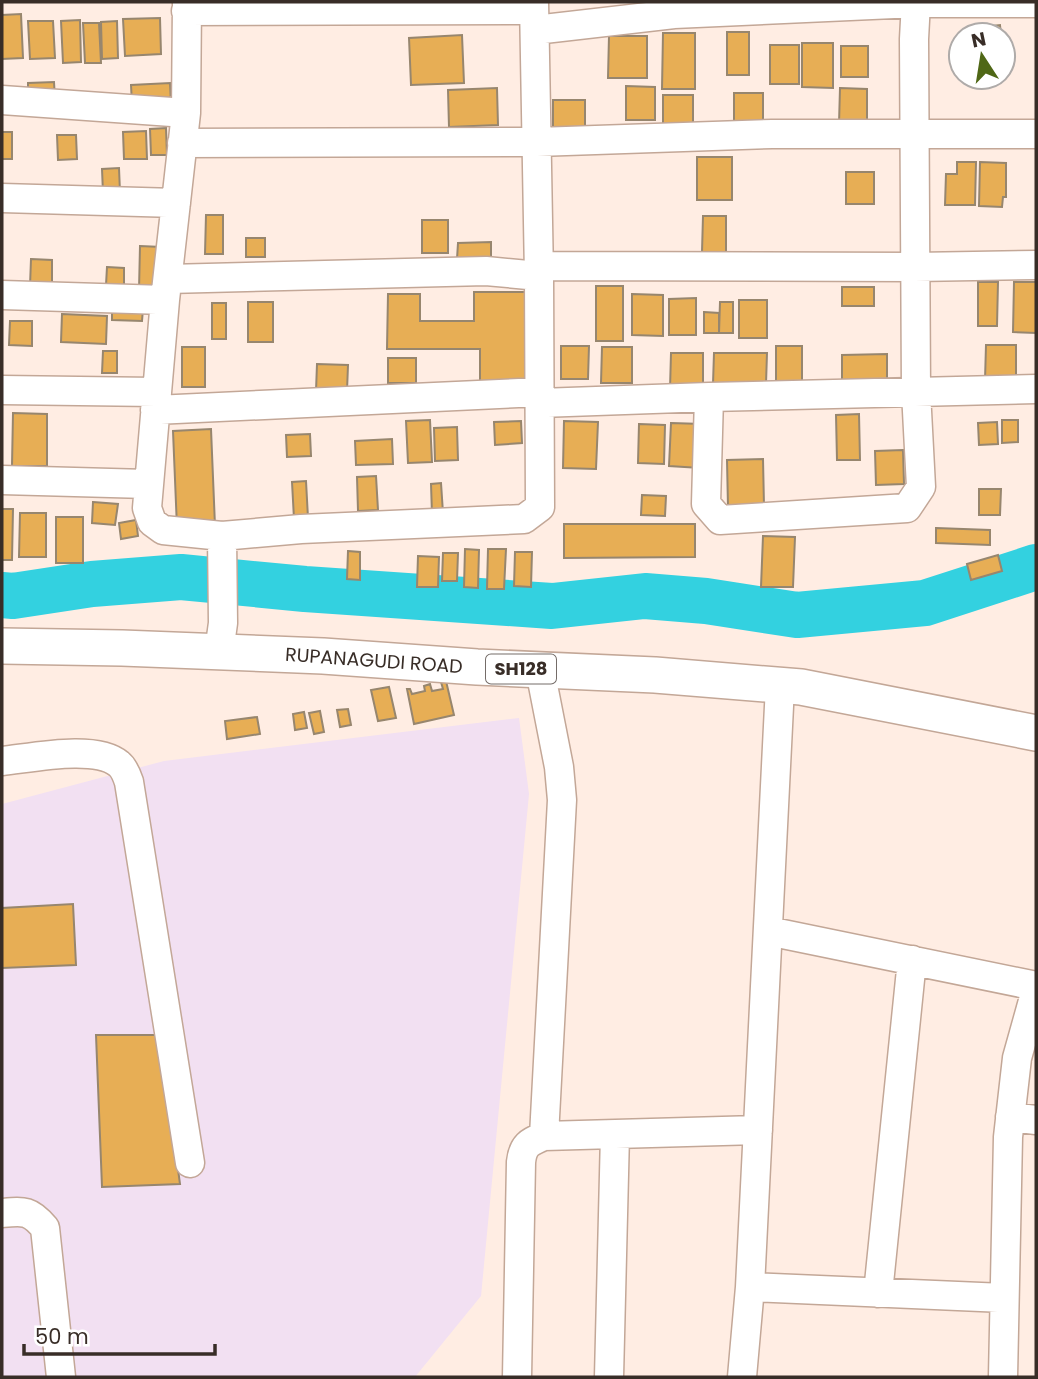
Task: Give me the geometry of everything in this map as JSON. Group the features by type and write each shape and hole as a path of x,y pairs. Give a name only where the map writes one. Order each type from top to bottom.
{"main road":[{"name":"RUPANAGUDI ROAD","path":"2,646 221,637 323,656 655,675 801,687 1031,729"}],"street":[{"path":"709,397 706,504 720,520 907,508 921,487 916,392 916,2"},
{"path":"534,14 540,507 524,519 301,529 222,536 163,530 152,522 147,508 148,484 186,113 186,6 534,14 674,14 916,2 1036,3"},
{"path":"2,100 186,113"},
{"path":"183,143 537,142 772,134 1036,134"},
{"path":"2,198 176,203"},
{"path":"2,295 167,289 486,271 1036,265"},
{"path":"2,390 155,401 709,397 1036,389"},
{"path":"2,480 148,484"},
{"path":"221,637 222,536"},
{"path":"540,670 559,768 562,800 544,1136"},
{"path":"742,1377 750,1287 780,685"},
{"path":"2,761 82,754 105,755 122,765 130,782 190,1163"},
{"path":"768,931 1036,988 1017,1058 1023,1119 1005,1218 1003,1377"},
{"path":"878,1293 912,960"},
{"path":"517,1377 521,1162 522,1151 527,1142 544,1136 758,1130"},
{"path":"609,1377 615,1133"},
{"path":"2,1213 23,1211 34,1215 45,1228 61,1377"},
{"path":"750,1287 1004,1298"}],"shaded area":[{"path":"519,718 529,794 481,1296 415,1377 2,1377 2,804 164,761"}],"building":[{"path":"21,14 23,58 2,59 2,15"},
{"path":"160,18 161,54 125,56 123,19"},
{"path":"80,20 81,62 63,63 61,21"},
{"path":"28,21 53,21 55,58 30,59"},
{"path":"117,21 118,58 102,59 101,22"},
{"path":"83,23 99,23 101,63 85,63"},
{"path":"727,32 749,32 749,75 727,75"},
{"path":"663,33 695,33 695,89 662,89"},
{"path":"462,35 464,83 411,85 409,38"},
{"path":"609,36 647,36 647,78 608,78"},
{"path":"802,43 833,43 833,88 802,87"},
{"path":"770,45 799,45 799,84 770,84"},
{"path":"841,46 868,46 868,77 841,77"},
{"path":"54,82 55,99 28,100 28,83"},
{"path":"170,83 171,103 132,104 131,85"},
{"path":"626,86 655,87 655,120 626,120"},
{"path":"497,88 498,125 449,127 448,90"},
{"path":"840,88 867,89 867,124 839,124"},
{"path":"734,93 763,93 763,128 734,128"},
{"path":"663,95 693,95 693,124 663,124"},
{"path":"553,100 585,100 585,128 553,128"},
{"path":"166,128 167,155 151,155 150,129"},
{"path":"146,131 147,159 124,159 123,132"},
{"path":"2,132 12,132 12,159 2,159"},
{"path":"57,135 76,135 77,159 58,160"},
{"path":"697,157 732,157 732,200 697,200"},
{"path":"957,162 976,162 975,205 945,205 946,174 957,174"},
{"path":"980,162 1006,163 1006,197 1003,197 1002,207 979,206"},
{"path":"119,168 120,192 103,193 102,169"},
{"path":"846,172 874,172 874,204 846,204"},
{"path":"206,215 223,215 223,254 205,254"},
{"path":"703,216 726,216 726,252 702,252"},
{"path":"422,220 448,220 448,253 422,253"},
{"path":"246,238 265,238 265,257 246,257"},
{"path":"491,242 491,260 457,259 458,243"},
{"path":"140,246 161,247 159,290 139,290"},
{"path":"31,259 52,260 52,286 30,286"},
{"path":"107,267 124,268 124,285 106,285"},
{"path":"978,282 998,282 997,326 978,326"},
{"path":"1014,282 1036,282 1036,333 1013,332"},
{"path":"596,286 623,286 623,341 596,341"},
{"path":"842,287 874,287 874,306 842,306"},
{"path":"474,292 530,292 530,386 480,385 480,349 387,349 388,294 420,294 420,321 474,321"},
{"path":"632,294 663,295 663,336 632,335"},
{"path":"696,298 696,335 669,335 669,299"},
{"path":"739,300 767,300 767,338 739,338"},
{"path":"248,302 273,302 273,342 248,342"},
{"path":"720,302 733,302 733,333 719,333"},
{"path":"212,303 226,303 226,339 212,339"},
{"path":"112,309 143,309 142,321 112,320"},
{"path":"704,312 719,313 719,333 704,333"},
{"path":"62,314 107,316 106,344 61,342"},
{"path":"10,321 32,321 32,346 9,345"},
{"path":"986,345 1016,345 1016,381 985,380"},
{"path":"561,346 589,346 588,379 561,379"},
{"path":"776,346 802,346 802,385 776,385"},
{"path":"182,347 205,347 205,387 182,387"},
{"path":"602,347 632,347 632,383 601,383"},
{"path":"103,351 117,351 117,373 102,373"},
{"path":"671,353 703,353 703,389 670,389"},
{"path":"714,353 767,353 766,384 713,384"},
{"path":"887,354 887,382 842,381 842,355"},
{"path":"388,358 416,358 416,383 388,383"},
{"path":"317,364 348,365 347,391 316,391"},
{"path":"13,413 47,414 47,466 12,466"},
{"path":"859,414 860,460 837,460 836,415"},
{"path":"430,420 432,462 408,463 406,421"},
{"path":"1002,420 1018,420 1018,442 1002,443"},
{"path":"521,421 522,443 495,445 494,422"},
{"path":"564,421 598,422 596,469 563,468"},
{"path":"997,422 998,444 979,445 978,423"},
{"path":"671,423 702,424 700,468 669,466"},
{"path":"639,424 665,425 664,464 638,463"},
{"path":"457,427 458,460 435,461 434,428"},
{"path":"211,429 215,526 177,528 173,431"},
{"path":"310,434 311,456 287,457 286,435"},
{"path":"392,439 393,464 356,465 355,441"},
{"path":"903,450 904,484 876,485 875,451"},
{"path":"763,459 764,506 728,507 727,460"},
{"path":"376,476 378,510 358,511 357,477"},
{"path":"306,481 308,518 294,519 292,482"},
{"path":"441,483 443,513 432,514 431,484"},
{"path":"979,489 1001,489 1000,515 979,515"},
{"path":"642,495 666,496 665,516 641,515"},
{"path":"93,502 118,504 115,525 92,523"},
{"path":"2,509 13,509 12,560 2,560"},
{"path":"20,513 46,513 46,557 19,557"},
{"path":"56,517 83,517 83,563 56,563"},
{"path":"136,520 138,536 121,539 119,523"},
{"path":"564,524 695,524 695,557 564,558"},
{"path":"936,528 990,530 990,545 936,543"},
{"path":"763,536 795,537 793,587 761,587"},
{"path":"465,549 479,550 478,588 464,587"},
{"path":"488,549 506,549 504,589 487,589"},
{"path":"348,551 360,552 360,580 347,579"},
{"path":"515,552 532,552 531,587 514,586"},
{"path":"443,553 458,553 457,581 442,581"},
{"path":"998,555 1002,571 971,580 967,564"},
{"path":"418,556 439,557 438,587 417,587"},
{"path":"446,681 454,715 414,724 407,689 410,689 412,694 425,691 424,686 430,684 432,691 443,689 441,682"},
{"path":"389,687 396,718 378,721 371,690"},
{"path":"348,709 351,725 340,727 337,710"},
{"path":"320,711 324,732 314,734 309,713"},
{"path":"304,712 307,728 295,730 293,714"},
{"path":"257,717 260,734 227,739 225,721"},
{"path":"73,904 76,965 2,968 2,908"},
{"path":"96,1035 160,1035 180,1184 102,1187"}],"waterway":[{"path":"2,595 181,577 305,589 552,606 645,596 706,601 797,615 925,603 1036,567"}]}
